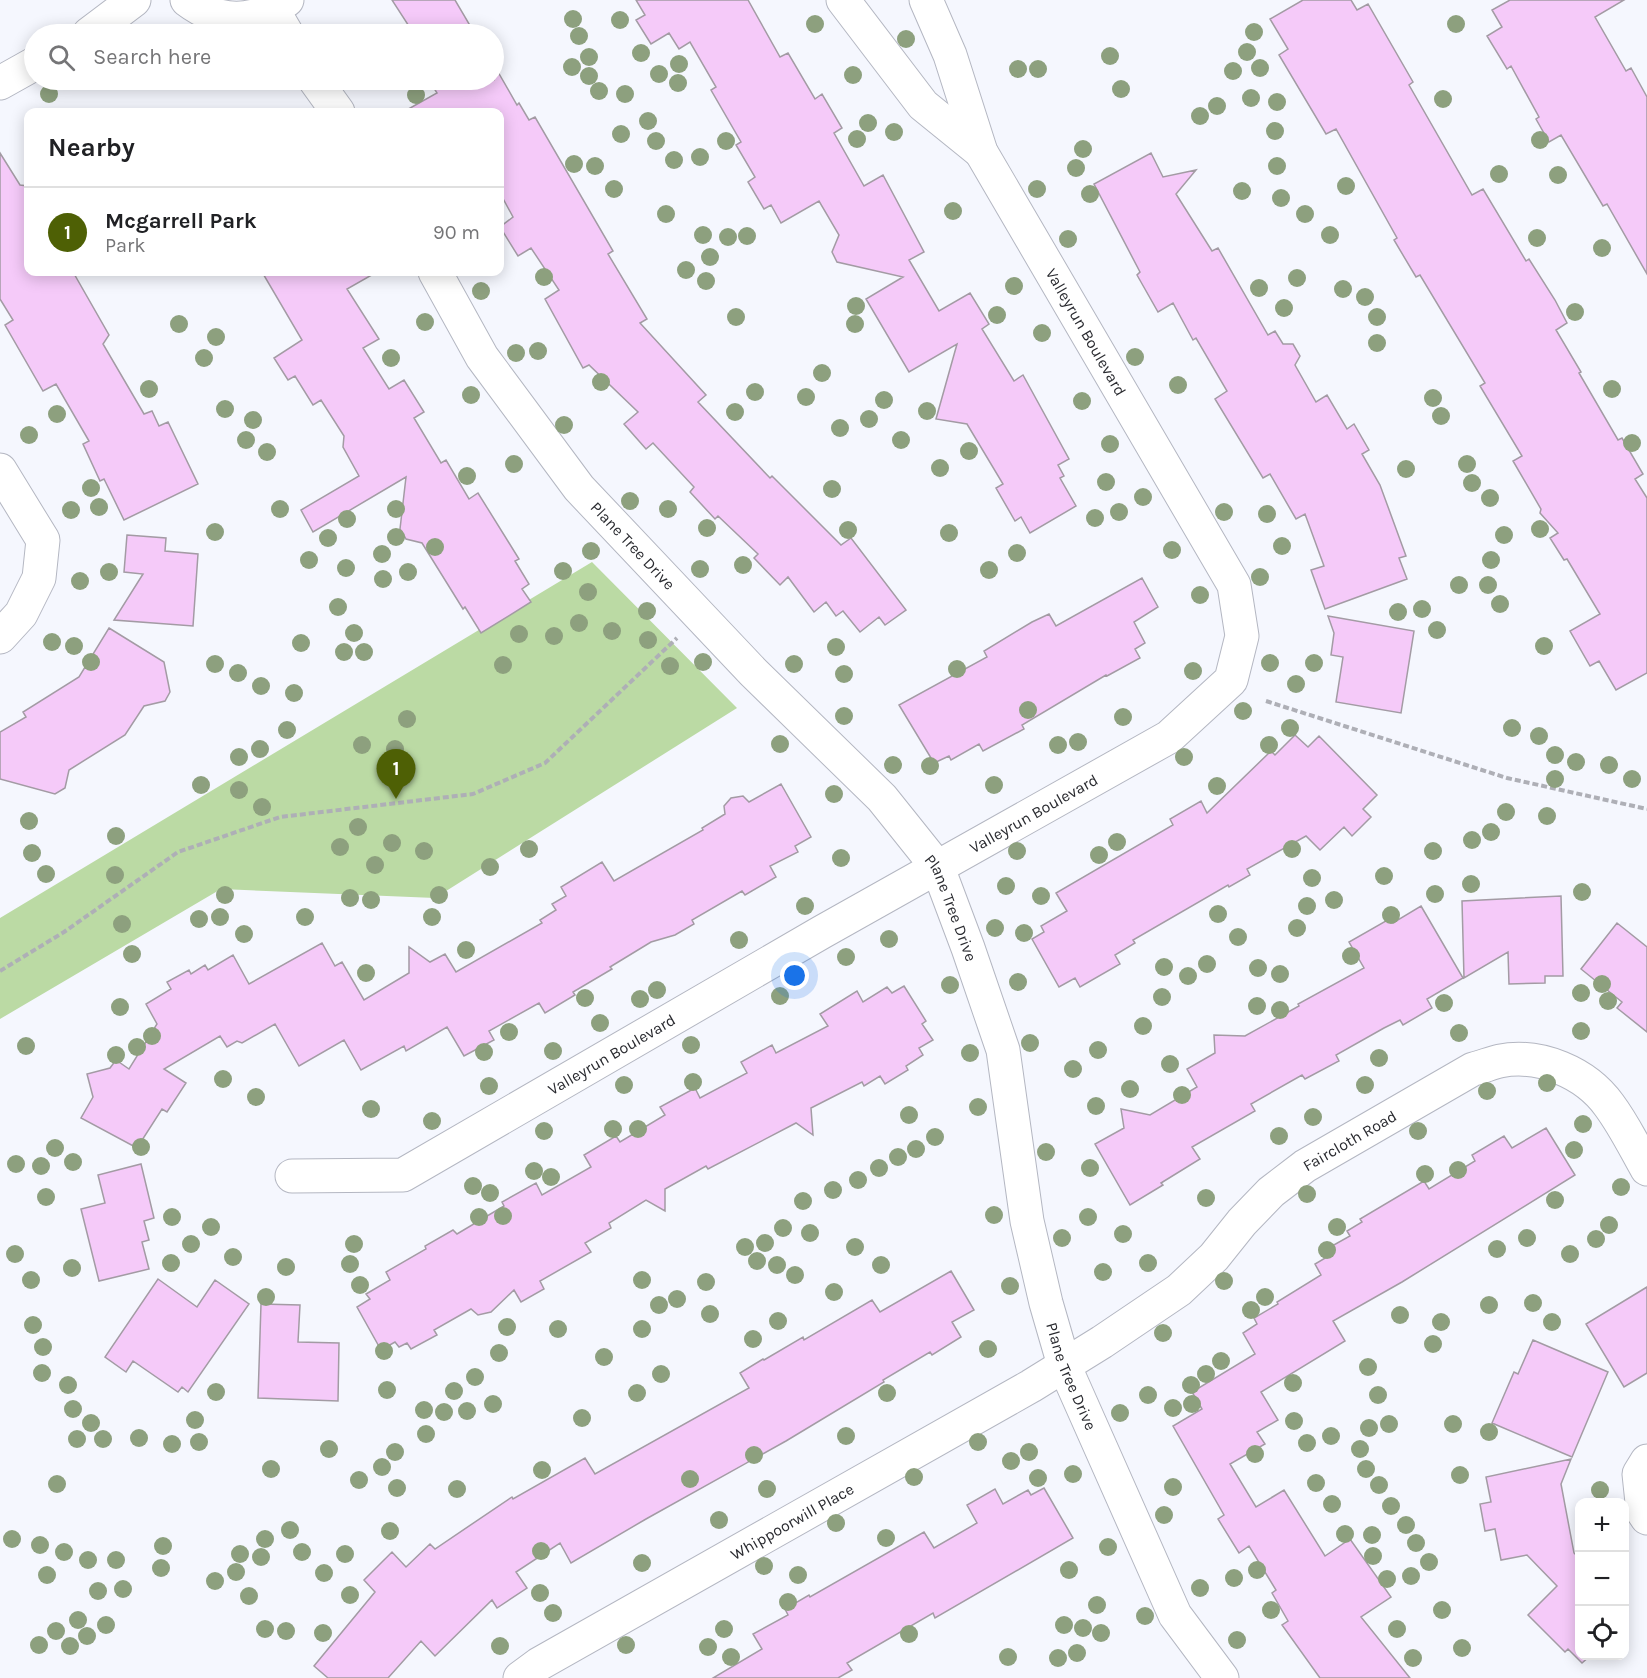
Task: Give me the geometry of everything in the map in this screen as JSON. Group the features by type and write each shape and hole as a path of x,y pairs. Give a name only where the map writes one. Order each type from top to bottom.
{"street":[{"path":"102,24 134,0"},
{"path":"187,0 200,10 224,18 282,15"},
{"name":"Valleyrun Boulevard","path":"843,0 923,105 981,152"},
{"name":"Valleyrun Boulevard","path":"292,1176 403,1175 812,938 1169,737 1231,680 1242,636 1234,585 981,152 950,55 926,0"},
{"path":"0,83 24,70"},
{"path":"322,90 335,108"},
{"name":"Plane Tree Drive","path":"437,276 482,357 579,488 699,617 882,798 938,868 1003,1050 1027,1221 1046,1303 1064,1365 1175,1616 1222,1678"},
{"path":"0,470 43,540 39,578 21,614 0,638"},
{"name":"Faircloth Road","path":"1064,1365 1179,1290 1214,1257 1242,1222 1271,1192 1305,1166 1473,1069 1501,1061 1526,1060 1549,1064 1572,1073 1592,1087 1609,1105 1647,1168"},
{"name":"Whippoorwill Place","path":"520,1678 539,1664 1031,1386 1064,1365"},
{"path":"1647,1461 1640,1474 1643,1512 1647,1518"}],"path":[{"path":"0,971 64,932 178,852 279,817 472,794 545,763 699,617"},
{"path":"1266,701 1507,778 1647,810"}],"green space":[{"path":"592,562 737,708 435,898 221,889 0,1019 0,918"}],"building":[{"path":"392,0 455,0 469,24 408,24"},
{"path":"636,0 748,0 780,57 788,53 815,99 822,94 842,128 834,133 864,186 883,175 924,252 909,260 939,311 970,293 989,324 982,329 1014,381 1023,375 1069,459 1058,465 1064,476 1060,478 1076,506 1030,533 1021,517 1015,521 996,488 1003,484 967,424 936,419 957,344 909,372 866,299 903,277 837,262 832,252 839,235 819,201 781,223 771,205 764,209 748,182 755,177 736,145 741,142 711,90 716,87 690,42 679,49 669,33 651,44 636,20 645,15"},
{"path":"1303,0 1351,0 1357,10 1368,4 1413,82 1409,85 1472,195 1483,189 1526,261 1529,259 1555,300 1567,323 1556,330 1618,440 1622,438 1643,474 1635,479 1647,498 1647,673 1616,690 1599,661 1590,666 1570,631 1600,614 1567,559 1564,560 1550,538 1558,533 1540,513 1541,509 1513,461 1522,456 1480,386 1485,383 1420,275 1416,277 1394,240 1397,238 1336,129 1326,134 1279,55 1288,49 1270,19"},
{"path":"1510,0 1624,0 1595,17 1626,71 1631,68 1647,97 1647,274 1607,204 1603,206 1561,135 1549,142 1536,119 1539,117 1511,66 1507,69 1487,36 1502,27 1492,10"},
{"path":"504,82 529,120 535,117 613,251 608,254 647,319 640,323 706,395 698,402 770,478 772,476 841,545 851,538 906,610 885,625 879,617 860,632 843,611 836,616 826,602 814,612 788,577 780,585 754,558 758,554 718,516 715,519 690,492 694,487 653,443 646,449 624,424 638,412 589,365 583,368 545,299 559,290 531,248 518,256 504,233 504,224 513,217 504,200 504,108 410,108 437,93 435,90 504,90"},
{"path":"0,153 20,185 24,186 24,276 75,276 109,335 103,344 144,414 152,411 159,426 168,422 198,484 124,520 104,479 100,481 83,444 89,441 56,384 43,391 5,325 13,320 0,299"},
{"path":"1151,153 1163,177 1196,170 1176,194 1212,251 1218,248 1268,335 1275,331 1283,344 1293,344 1300,356 1295,365 1316,402 1327,395 1347,429 1354,424 1369,450 1362,454 1380,485 1406,556 1399,558 1407,579 1325,609 1311,570 1324,566 1305,514 1296,519 1270,474 1263,478 1215,399 1227,391 1196,338 1193,340 1173,303 1158,312 1137,275 1140,272 1094,184"},
{"path":"264,276 370,276 347,289 379,339 363,348 389,389 404,380 424,412 414,418 441,463 446,460 469,499 478,493 519,559 515,561 529,584 522,589 531,602 481,633 465,607 463,609 422,543 406,539 400,529 406,477 313,532 301,510 359,476 343,447 344,436 321,400 313,405 295,376 288,380 274,358 302,340"},
{"path":"127,535 166,538 165,551 198,554 193,626 114,620 143,574 124,572"},
{"path":"1142,578 1158,607 1134,622 1145,643 1135,649 1140,658 1106,675 1022,725 1024,729 983,751 979,744 951,760 949,756 934,763 899,705 987,657 984,651 1032,622 1049,614 1056,626"},
{"path":"1328,616 1414,631 1401,713 1336,702 1343,657 1331,655 1334,633"},
{"path":"109,628 164,662 170,692 165,701 144,706 125,735 69,770 65,788 55,794 0,779 0,732 26,717 23,712 79,677"},
{"path":"1295,735 1308,747 1319,736 1377,795 1363,809 1371,817 1352,836 1344,827 1320,850 1306,836 1247,869 1250,875 1229,887 1228,885 1133,940 1135,943 1115,955 1120,964 1080,987 1075,978 1059,987 1032,939 1044,932 1041,926 1067,911 1056,893 1173,825 1170,819 1201,801 1207,813 1271,751 1275,755"},
{"path":"781,784 811,837 795,846 798,852 770,866 776,877 745,895 742,891 692,920 694,924 675,935 651,942 610,967 612,969 573,992 575,995 545,1013 539,1003 489,1031 494,1040 464,1056 447,1027 406,1051 404,1046 361,1070 344,1040 299,1066 275,1024 242,1043 237,1041 227,1047 220,1036 164,1069 186,1083 167,1112 162,1109 137,1148 81,1118 93,1097 87,1074 110,1068 116,1060 129,1069 157,1024 146,1004 171,989 167,982 189,970 191,974 205,965 208,970 233,955 249,984 322,943 335,966 342,962 364,1000 409,973 409,947 430,962 445,954 456,972 542,923 540,920 556,910 552,904 566,896 561,887 602,862 614,881 703,830 702,828 725,814 724,806 731,798 743,796 749,802"},
{"path":"1561,896 1563,976 1545,976 1545,983 1509,984 1508,952 1464,978 1462,901"},
{"path":"1421,906 1463,978 1427,999 1432,1008 1403,1025 1400,1020 1384,1028 1336,1055 1339,1061 1305,1079 1302,1075 1251,1104 1255,1111 1192,1147 1200,1159 1130,1205 1095,1144 1124,1128 1121,1109 1150,1115 1197,1087 1187,1069 1215,1053 1214,1035 1245,1036 1364,968 1349,942 1391,918 1393,923"},
{"path":"1617,923 1647,947 1647,1032 1617,1008 1622,1002 1581,969"},
{"path":"904,986 926,1021 922,1024 933,1040 919,1048 923,1055 906,1066 908,1070 885,1084 880,1076 864,1086 862,1082 811,1108 813,1135 796,1123 708,1169 706,1166 665,1189 665,1211 646,1200 609,1223 611,1228 585,1243 591,1252 540,1281 544,1289 521,1302 514,1290 491,1312 478,1315 471,1309 434,1330 437,1335 411,1349 407,1343 399,1347 395,1342 381,1350 357,1307 370,1299 366,1294 390,1280 386,1272 453,1230 457,1234 504,1206 502,1202 536,1183 542,1195 591,1167 584,1155 616,1136 620,1142 665,1115 660,1107 695,1088 700,1098 747,1073 741,1062 772,1045 776,1053 828,1026 820,1014 857,991 863,1002 887,987 892,993"},
{"path":"1546,1128 1575,1175 1402,1282 1333,1321 1345,1341 1261,1392 1278,1420 1257,1432 1265,1444 1230,1464 1256,1507 1284,1490 1325,1556 1350,1539 1391,1597 1361,1617 1410,1678 1320,1678 1282,1625 1288,1621 1272,1593 1276,1590 1249,1546 1239,1553 1218,1519 1224,1515 1173,1426 1202,1409 1192,1392 1255,1354 1243,1333 1257,1324 1254,1318 1321,1275 1315,1264 1327,1257 1323,1251 1350,1236 1347,1231 1362,1222 1360,1219 1424,1181 1429,1189 1475,1161 1472,1155 1504,1136 1512,1148"},
{"path":"141,1164 154,1218 144,1221 149,1240 142,1242 149,1269 99,1281 81,1209 105,1203 98,1175"},
{"path":"951,1271 974,1310 952,1322 961,1337 932,1355 930,1352 786,1441 571,1563 560,1543 516,1572 527,1588 497,1608 492,1600 435,1656 421,1641 388,1678 328,1678 314,1666 375,1592 364,1580 392,1552 406,1567 430,1544 435,1549 512,1497 513,1499 585,1458 595,1474 749,1388 740,1373 763,1359 803,1337 804,1340 872,1300 880,1312"},
{"path":"158,1279 197,1307 215,1280 249,1304 188,1392 182,1387 178,1392 133,1361 126,1372 105,1357"},
{"path":"1647,1287 1647,1373 1624,1387 1586,1324"},
{"path":"261,1304 300,1305 298,1342 339,1343 338,1401 258,1398"},
{"path":"1533,1340 1608,1372 1572,1457 1492,1423 1514,1372 1518,1374"},
{"path":"1571,1459 1561,1484 1575,1554 1575,1656 1568,1649 1565,1652 1528,1615 1557,1586 1527,1555 1501,1560 1495,1529 1485,1531 1480,1504 1491,1502 1486,1477"},
{"path":"1044,1488 1073,1538 935,1618 933,1613 847,1663 852,1670 838,1678 713,1678 762,1649 753,1634 788,1615 785,1609 809,1595 810,1597 924,1532 934,1548 977,1523 967,1505 995,1489 1003,1504 1028,1490 1031,1495"}],"place":[{"name":"Mcgarrell Park","path":"396,799"}]}
